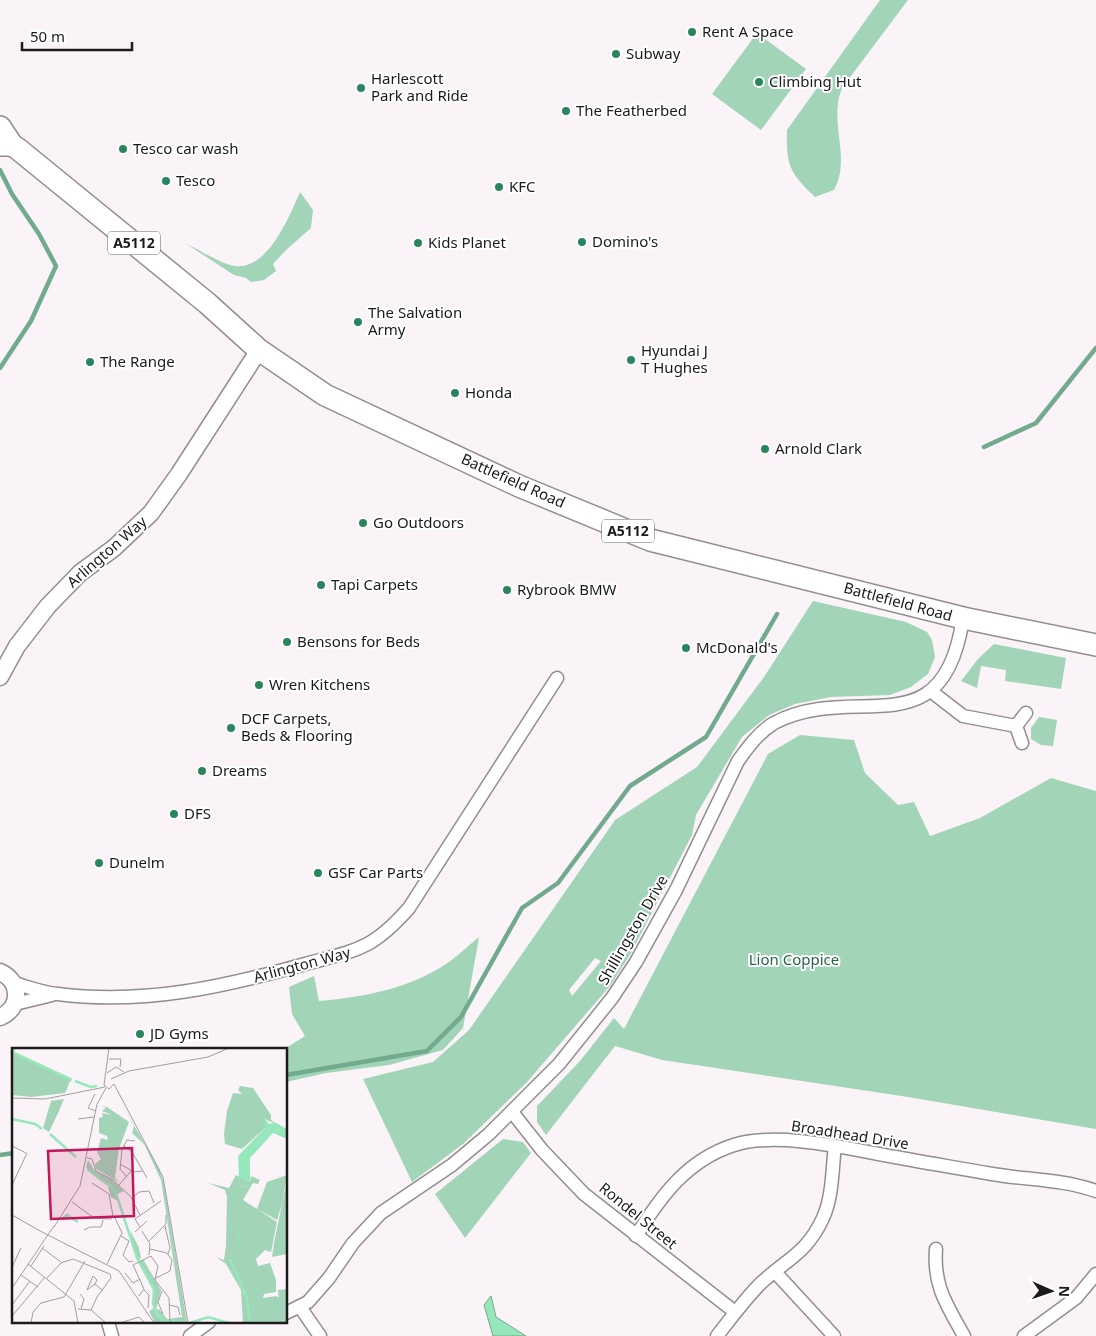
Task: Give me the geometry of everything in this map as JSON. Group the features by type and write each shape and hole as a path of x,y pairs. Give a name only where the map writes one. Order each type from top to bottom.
{"main road":[{"name":"Battlefield Road","path":"0,127 6,145 207,303 259,350 325,395 519,486 650,540 963,618 1096,645"}],"street":[{"name":"Arlington Way","path":"0,677 17,646 48,606 80,573 114,548 151,513 179,474 259,350"},
{"path":"963,618 960,640 950,668 932,692 963,716 1016,726"},
{"name":"Arlington Way","path":"0,972 8,976 14,983 57,994 137,998 192,992 280,972 359,950 378,939 409,908 557,678"},
{"name":"Shillingston Drive","path":"288,1312 308,1302 353,1243 382,1213 452,1165 512,1112 559,1064 622,985 676,890 738,761 755,739 773,724 792,716 812,711 901,704 932,692"},
{"path":"1016,726 1026,713"},
{"path":"1016,726 1022,743"},
{"path":"0,1029 17,997 14,983"},
{"name":"Arlington Way","path":"8,1011 57,994"},
{"name":"Rondel Street","path":"512,1112 542,1150 605,1213 735,1312"},
{"name":"Broadhead Drive","path":"636,1236 656,1204 676,1180 716,1152 735,1145 755,1141 778,1140 835,1146 1008,1176 1073,1183 1096,1191"},
{"path":"717,1336 735,1312 762,1282 802,1252 814,1236 824,1216 830,1192 835,1146"},
{"path":"936,1249 936,1277 939,1290 964,1336"},
{"path":"775,1272 834,1336"},
{"path":"1024,1336 1076,1298 1096,1274"},
{"path":"300,1307 320,1336"},
{"path":"190,1336 206,1324"}],"green space":[{"path":"880,0 908,0 842,88 837,114 841,153 839,178 834,190 815,197 794,174 791,167 787,152 787,130"},
{"name":"Climbing Hut","path":"757,33 806,69 761,130 712,94"},
{"path":"300,192 313,210 311,228 273,264 276,271 264,280 251,282 246,278 234,275 185,243 229,265 247,265 258,260 276,240"},
{"path":"813,601 906,622 927,632 932,640 935,657 928,674 911,687 890,695 831,697 795,704 769,715 742,737 696,815 692,835 631,953 610,986 527,1082 463,1144 412,1182 363,1079 433,1062 469,1030 615,820 697,767 764,677","holes":["595,958 601,961 572,996 569,990"]},
{"path":"994,644 1066,658 1061,689 1005,681 1006,670 981,666 977,688 961,681 978,659"},
{"path":"1039,717 1057,720 1053,746 1041,745 1031,739 1031,728"},
{"name":"Lion Coppice","path":"800,735 854,740 865,773 898,805 914,802 930,836 980,818 1051,778 1096,791 1096,1129 908,1097 662,1060 615,1046 546,1135 537,1122 537,1106 580,1061 614,1018 624,1029 768,754"},
{"path":"479,937 463,1028 443,1050 389,1065 326,1073 288,1082 288,1048 286,1048 305,1036 292,1014 289,987 314,976 319,1001 372,994 406,984 438,969"},
{"path":"503,1139 523,1142 531,1153 465,1238 435,1194"}],"shaded area":[{"path":"491,1296 496,1317 526,1336 493,1336 484,1305"}],"waterway":[{"path":"0,170 12,194 39,234 56,266 31,321 0,368"},
{"path":"984,447 1036,423 1096,348"},
{"path":"288,1075 427,1051 461,1017 522,908 558,883 630,786 706,737 777,614"},
{"path":"0,1155 12,1153"}],"place":[{"name":"Rent A Space","path":"692,32"},
{"name":"Subway","path":"616,54"},
{"name":"Climbing Hut","path":"759,82"},
{"name":"Harlescott Park and Ride","path":"361,88"},
{"name":"The Featherbed","path":"566,111"},
{"name":"Tesco car wash","path":"123,149"},
{"name":"Tesco","path":"166,181"},
{"name":"KFC","path":"499,187"},
{"name":"Domino's","path":"582,242"},
{"name":"Kids Planet","path":"418,243"},
{"name":"The Salvation Army","path":"358,322"},
{"name":"Hyundai J T Hughes","path":"631,360"},
{"name":"The Range","path":"90,362"},
{"name":"Honda","path":"455,393"},
{"name":"Arnold Clark","path":"765,449"},
{"name":"Go Outdoors","path":"363,523"},
{"name":"Tapi Carpets","path":"321,585"},
{"name":"Rybrook BMW","path":"507,590"},
{"name":"Bensons for Beds","path":"287,642"},
{"name":"McDonald's","path":"686,648"},
{"name":"Wren Kitchens","path":"259,685"},
{"name":"DCF Carpets, Beds & Flooring","path":"231,728"},
{"name":"Dreams","path":"202,771"},
{"name":"DFS","path":"174,814"},
{"name":"Dunelm","path":"99,863"},
{"name":"GSF Car Parts","path":"318,873"},
{"name":"JD Gyms","path":"140,1034"}]}
